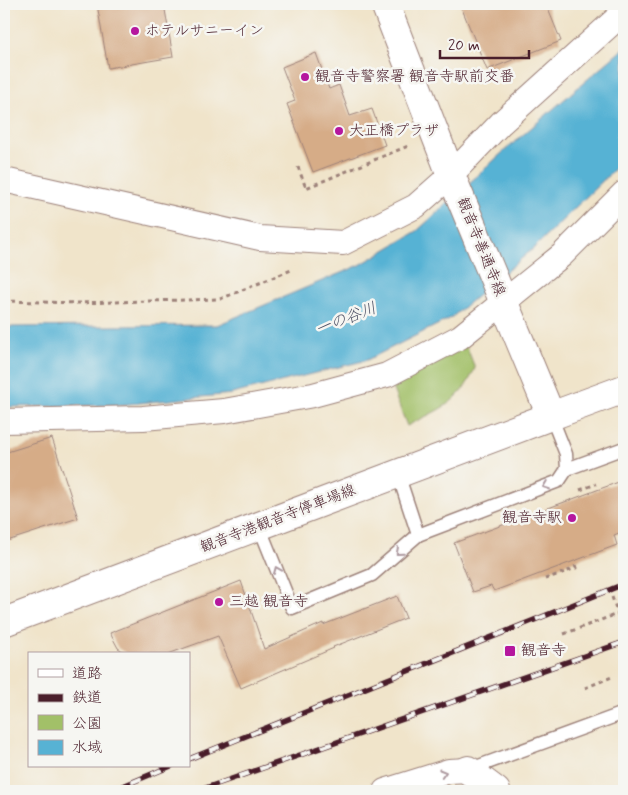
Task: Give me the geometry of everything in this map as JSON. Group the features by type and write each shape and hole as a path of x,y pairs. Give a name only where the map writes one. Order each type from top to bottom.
{"main road":[{"name":"観音寺善通寺線","path":"385,4 451,175 551,416"},
{"path":"551,416 624,389"},
{"name":"観音寺港観音寺停車場線","path":"4,622 551,416"},
{"path":"468,770 496,791"}],"street":[{"path":"4,180 260,238 344,243 416,206 451,175 501,123 624,12"},
{"path":"4,421 144,418 224,410 313,395 387,375 460,337 562,255 624,193"},
{"path":"385,791 449,771 468,770"}],"lane":[{"path":"259,526 292,608 372,575 418,536 559,481 567,468 566,454 551,416"},
{"path":"567,468 624,448"},
{"path":"398,474 418,536"},
{"path":"468,770 624,713"}],"path":[{"path":"298,167 306,188 408,146"},
{"path":"4,300 78,303 220,299 296,268"},
{"path":"545,579 576,568 574,562"},
{"path":"612,597 624,631"},
{"path":"564,634 618,614"},
{"path":"585,688 614,676"}],"green space":[{"path":"466,345 475,368 463,390 439,410 407,426 390,382"}],"water":[{"name":"一の谷川","path":"624,48 624,160 534,248 451,318 367,360 232,394 118,405 4,407 4,327 217,325 360,265 417,231 503,152"}],"building":[{"name":"ホテルサニーイン","path":"97,4 164,4 173,57 108,68"},
{"path":"460,4 546,4 561,41 487,70"},
{"name":"大正橋プラザ","path":"316,53 329,89 339,85 350,116 372,109 385,145 313,172 287,104 295,101 282,67"},
{"path":"52,438 78,518 4,542 4,453"},
{"name":"観音寺駅","path":"624,480 624,531 614,535 617,545 494,591 491,586 473,592 454,543"},
{"path":"241,581 264,649 323,623 323,625 397,596 406,618 333,647 241,688 218,636 174,652 124,652 118,648 110,633"}],"railway":[{"path":"190,759 624,584"},
{"path":"197,791 624,642"},
{"path":"111,791 166,768"}],"place":[{"name":"ホテルサニーイン","path":"135,31"},
{"name":"観音寺警察署 観音寺駅前交番","path":"305,77"},
{"name":"大正橋プラザ","path":"339,131"},
{"name":"観音寺駅","path":"572,518"},
{"name":"三越 観音寺","path":"219,602"},
{"name":"観音寺","path":"510,651"}]}
